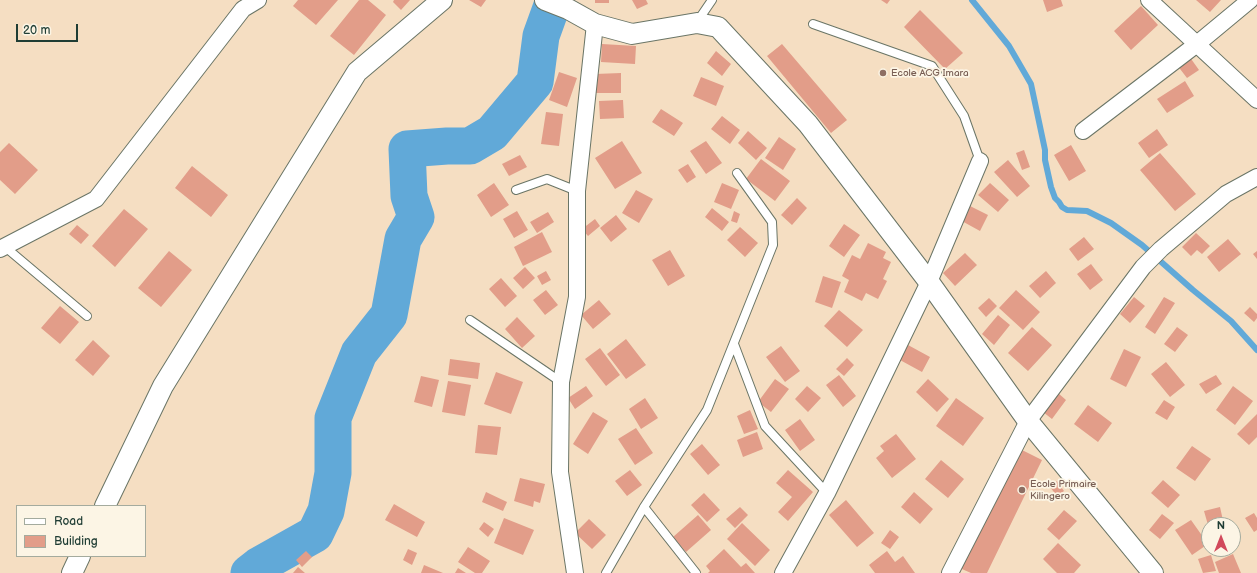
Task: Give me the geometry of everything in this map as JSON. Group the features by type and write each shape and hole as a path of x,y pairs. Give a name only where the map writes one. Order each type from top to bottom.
{"street":[{"path":"2,248 96,200 243,9 258,0"},
{"path":"105,505 162,386 357,72 442,0"},
{"path":"545,0 568,9 595,24 632,34 697,23 718,26 808,124 929,282 1028,421 1153,573"},
{"path":"1149,0 1257,100"},
{"path":"1083,131 1197,44 1250,0"},
{"path":"575,573 560,472 561,382 577,297 577,191 595,24"},
{"path":"783,573 827,493 929,282 980,161"},
{"path":"950,573 1028,421 1143,267 1161,249 1226,194 1257,177"},
{"path":"72,573 80,557"}],"lane":[{"path":"697,23 712,0"},
{"path":"813,24 932,66 964,116 980,161"},
{"path":"606,573 644,507 707,410 773,245 772,222 737,173"},
{"path":"516,190 548,179 577,191"},
{"path":"2,248 88,316"},
{"path":"470,320 561,382"},
{"path":"734,344 766,426 827,493"},
{"path":"644,507 696,573"}],"building":[{"path":"298,0 338,0 316,25 293,6"},
{"path":"359,0 368,0 386,15 354,55 330,36"},
{"path":"394,0 410,0 401,10 393,2"},
{"path":"469,0 486,0 481,7"},
{"path":"595,0 609,0 609,3 595,3"},
{"path":"632,0 646,0 648,4 637,9"},
{"path":"881,0 890,0 887,4"},
{"path":"1043,0 1061,0 1063,6 1047,12"},
{"path":"1196,0 1221,0 1210,12"},
{"path":"1141,6 1158,25 1131,50 1114,31"},
{"path":"920,10 963,53 945,69 904,27"},
{"path":"602,44 636,46 635,64 601,62"},
{"path":"782,44 847,120 831,133 767,56"},
{"path":"716,51 731,64 722,76 707,63"},
{"path":"1189,56 1199,70 1187,78 1177,65"},
{"path":"559,72 577,78 567,107 549,100"},
{"path":"621,73 621,93 596,93 595,74"},
{"path":"701,77 724,86 716,106 693,96"},
{"path":"1185,81 1194,96 1167,113 1157,99"},
{"path":"623,100 624,118 600,119 599,101"},
{"path":"661,109 683,123 674,136 652,122"},
{"path":"546,112 563,114 559,146 541,144"},
{"path":"722,116 740,130 730,144 711,129"},
{"path":"1157,129 1168,145 1149,158 1138,143"},
{"path":"748,131 767,148 756,160 738,143"},
{"path":"779,137 796,149 783,170 765,158"},
{"path":"622,141 642,173 615,189 595,158"},
{"path":"706,141 722,163 706,174 690,151"},
{"path":"9,143 38,170 15,194 0,180 0,152"},
{"path":"1071,145 1086,171 1069,181 1054,155"},
{"path":"1024,150 1030,167 1022,170 1016,153"},
{"path":"1160,153 1196,194 1175,211 1140,170"},
{"path":"520,155 527,167 509,176 502,164"},
{"path":"761,159 790,181 775,201 746,179"},
{"path":"1008,160 1030,186 1017,197 994,172"},
{"path":"688,164 696,177 687,183 678,170"},
{"path":"192,166 228,195 211,217 175,188"},
{"path":"494,183 509,205 491,217 477,195"},
{"path":"722,183 739,190 731,209 714,202"},
{"path":"990,183 1009,200 998,212 978,195"},
{"path":"636,190 653,199 639,223 622,213"},
{"path":"797,198 807,208 792,225 781,215"},
{"path":"968,205 988,215 980,231 960,220"},
{"path":"712,208 729,222 722,231 705,217"},
{"path":"124,209 148,229 115,267 92,246"},
{"path":"517,211 528,230 514,238 503,219"},
{"path":"734,211 740,214 737,223 731,221"},
{"path":"548,212 554,222 537,233 530,222"},
{"path":"616,215 627,229 611,242 600,228"},
{"path":"595,219 600,226 588,236 582,229"},
{"path":"844,224 860,235 844,257 829,246"},
{"path":"77,225 89,235 81,244 69,234"},
{"path":"740,227 758,243 745,257 727,240"},
{"path":"542,232 552,252 523,266 514,247"},
{"path":"1196,233 1210,246 1202,254 1197,250 1191,256 1182,247"},
{"path":"1084,237 1094,249 1078,261 1069,249"},
{"path":"1228,239 1241,254 1219,272 1207,257"},
{"path":"868,243 886,252 883,258 891,262 883,279 887,281 878,299 866,293 862,301 844,292 849,280 842,276 852,255 860,259"},
{"path":"670,250 685,276 668,286 652,260"},
{"path":"169,251 192,270 161,307 138,288"},
{"path":"1257,251 1257,259 1253,254"},
{"path":"965,253 977,265 955,286 943,273"},
{"path":"1091,264 1103,280 1090,290 1077,274"},
{"path":"525,267 535,278 523,289 513,278"},
{"path":"546,271 551,280 542,285 537,276"},
{"path":"1046,271 1056,283 1040,298 1029,286"},
{"path":"823,276 841,282 832,308 815,302"},
{"path":"501,278 517,296 505,307 489,289"},
{"path":"546,290 558,305 545,315 533,300"},
{"path":"1016,290 1040,312 1023,330 999,308"},
{"path":"1134,297 1145,306 1130,323 1120,314"},
{"path":"1164,297 1175,303 1155,334 1145,327"},
{"path":"989,298 997,306 986,317 978,308"},
{"path":"599,300 611,314 593,329 581,315"},
{"path":"60,306 79,322 60,344 41,328"},
{"path":"1250,307 1257,314 1257,318 1254,322 1244,313"},
{"path":"839,310 863,330 847,347 824,326"},
{"path":"998,315 1010,325 994,345 982,334"},
{"path":"517,317 535,336 522,348 505,329"},
{"path":"1032,327 1052,345 1028,371 1008,353"},
{"path":"1177,327 1188,335 1175,352 1164,344"},
{"path":"626,339 646,365 626,379 607,354"},
{"path":"93,340 110,356 93,376 75,360"},
{"path":"908,345 930,357 922,372 900,360"},
{"path":"781,346 800,371 785,382 766,357"},
{"path":"600,348 620,375 606,386 585,359"},
{"path":"1124,349 1141,357 1126,387 1110,379"},
{"path":"847,358 854,365 844,376 836,369"},
{"path":"450,359 480,363 478,379 448,375"},
{"path":"1166,362 1185,385 1170,397 1151,374"},
{"path":"496,372 523,382 511,414 484,404"},
{"path":"839,375 856,396 843,407 826,385"},
{"path":"1216,375 1222,384 1206,394 1199,384"},
{"path":"421,376 439,380 432,407 414,402"},
{"path":"775,379 789,389 771,412 758,402"},
{"path":"928,379 949,399 937,412 916,392"},
{"path":"448,381 471,385 465,416 442,412"},
{"path":"586,386 593,396 575,409 568,398"},
{"path":"807,386 821,398 808,412 795,399"},
{"path":"1233,386 1253,401 1235,425 1216,410"},
{"path":"1058,393 1066,400 1052,419 1043,412"},
{"path":"645,398 658,418 641,429 629,409"},
{"path":"956,398 984,418 963,446 936,426"},
{"path":"1164,400 1175,407 1167,420 1155,413"},
{"path":"1088,405 1112,423 1098,442 1074,424"},
{"path":"750,410 758,429 744,434 737,416"},
{"path":"593,412 608,421 588,454 573,444"},
{"path":"1257,414 1257,437 1249,445 1237,434"},
{"path":"800,419 815,440 800,451 785,430"},
{"path":"478,425 501,427 497,455 475,453"},
{"path":"636,428 653,453 635,465 618,439"},
{"path":"757,432 763,449 743,457 737,440"},
{"path":"896,434 916,459 892,478 876,458 884,451 880,446"},
{"path":"702,444 720,465 708,475 690,454"},
{"path":"1014,446 1042,460 987,573 971,573 955,566"},
{"path":"1192,446 1211,459 1195,481 1176,468"},
{"path":"941,460 964,479 948,498 925,479"},
{"path":"630,470 642,485 627,496 615,481"},
{"path":"788,470 813,492 788,521 778,512 792,497 776,483"},
{"path":"520,478 545,484 540,503 534,501 533,507 514,501"},
{"path":"1163,480 1180,495 1168,508 1151,493"},
{"path":"1057,481 1064,491 1057,496 1050,487"},
{"path":"486,492 507,502 503,511 482,502"},
{"path":"914,492 933,509 920,524 901,507"},
{"path":"704,493 720,510 707,522 691,505"},
{"path":"846,500 874,533 857,547 829,515"},
{"path":"394,504 425,522 417,537 385,520"},
{"path":"740,507 748,515 735,528 726,519"},
{"path":"1220,507 1222,517 1206,517 1204,511"},
{"path":"1064,510 1077,521 1059,540 1047,529"},
{"path":"1254,513 1257,518 1257,530 1254,532 1245,518"},
{"path":"1162,514 1174,523 1160,539 1149,530"},
{"path":"698,515 711,530 686,552 673,537"},
{"path":"504,518 534,530 523,555 494,543"},
{"path":"589,519 606,535 592,549 575,533"},
{"path":"1191,520 1201,534 1201,549 1192,555 1175,530"},
{"path":"484,522 494,529 488,537 479,529"},
{"path":"742,523 770,550 755,566 727,539"},
{"path":"890,530 899,537 890,549 881,543"},
{"path":"1058,543 1081,565 1074,573 1057,573 1043,559"},
{"path":"468,547 490,561 482,573 475,573 458,562"},
{"path":"408,549 417,553 412,565 403,560"},
{"path":"724,549 741,567 746,563 755,573 708,573 710,571 706,566"},
{"path":"306,551 312,557 302,567 296,560"},
{"path":"887,551 895,562 903,556 915,573 875,573 869,565"},
{"path":"1212,557 1216,571 1203,573 1198,559"},
{"path":"1226,557 1234,557 1241,573 1219,573 1215,562"},
{"path":"424,565 443,573 421,573"},
{"path":"298,567 305,573 293,573"},
{"path":"458,568 466,573 455,573"}],"waterway":[{"path":"249,573 258,566 315,534 326,511 333,473 333,418 359,353 389,315 403,239 416,217 409,196 407,149 470,146 492,133 535,82 541,36 554,0"},
{"path":"972,0 1009,46 1031,84 1051,187 1055,198 1062,207 1067,210 1087,211 1111,223 1142,245 1231,321 1257,350"}],"place":[{"name":"Ecole ACG Imara","path":"883,73"},
{"name":"Ecole Primaire Kilingero","path":"1022,490"}]}
